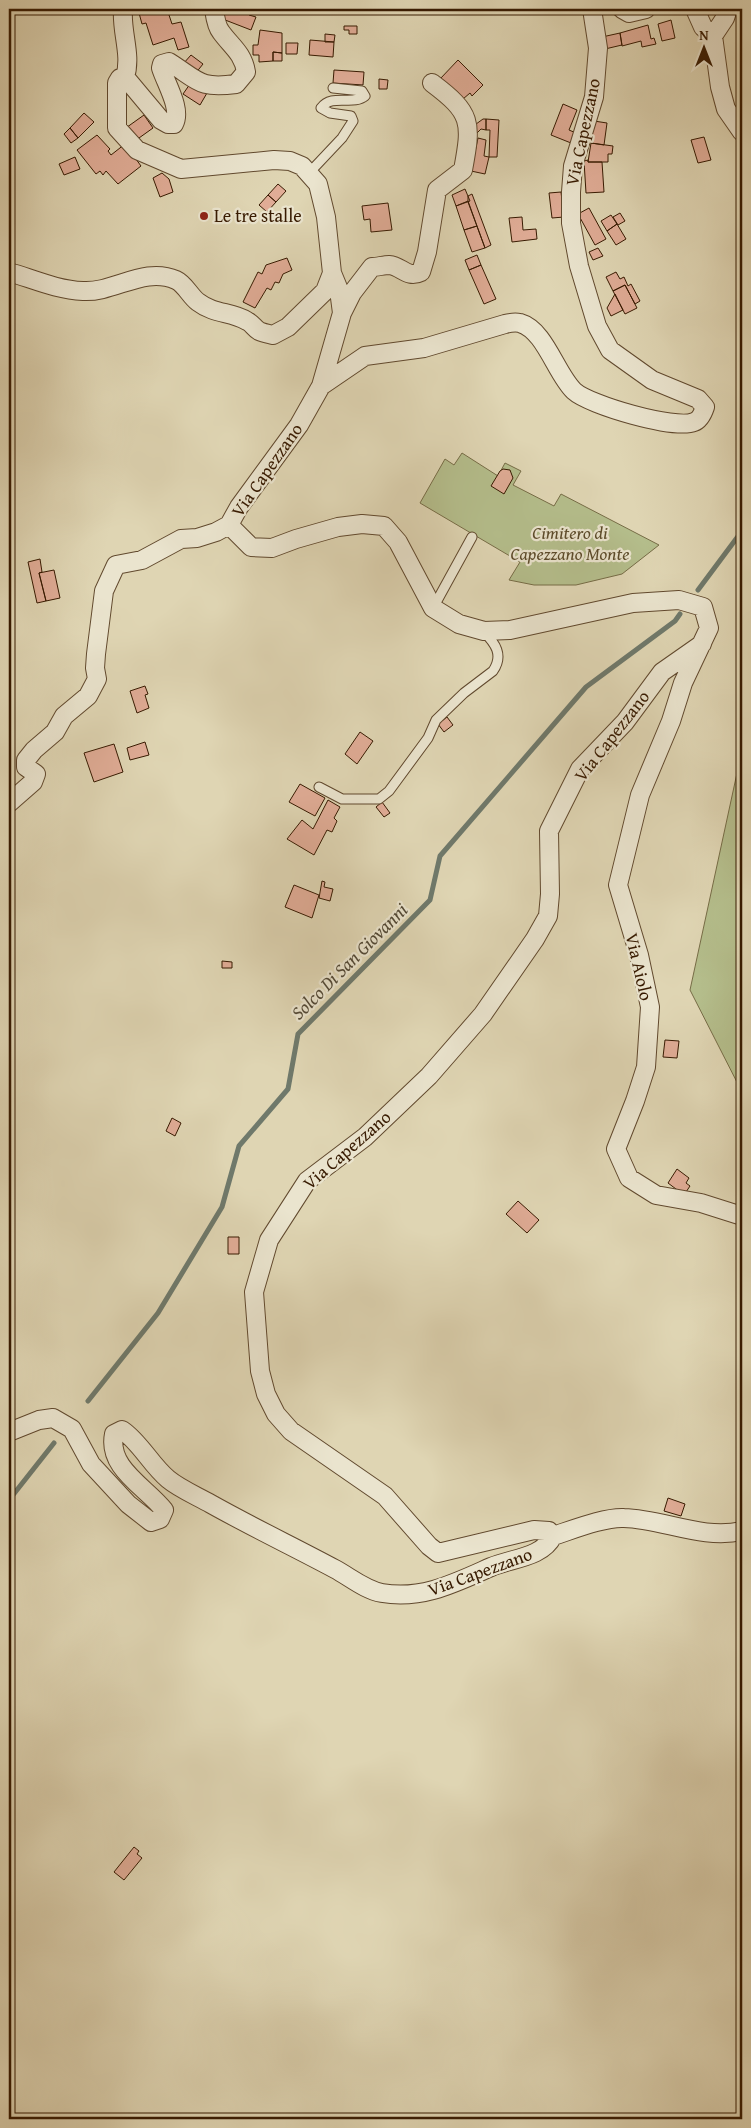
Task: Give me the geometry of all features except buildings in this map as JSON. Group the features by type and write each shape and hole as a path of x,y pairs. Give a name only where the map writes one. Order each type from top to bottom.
{"street":[{"path":"123,9 129,64 126,78"},
{"path":"126,78 161,120 168,124 174,124 177,119 176,110 161,68 162,64 169,62 199,83 214,87 236,84 246,72 244,61 220,31 214,9"},
{"name":"Via Capezzano","path":"321,386 365,356 424,348 505,324 518,322 525,325 543,342 573,390 584,398 636,416 679,424 695,422 702,415 705,407 698,399 652,380 610,350 597,326 579,266 571,223 571,192 573,166 594,97 598,48 592,9"},
{"path":"622,9 629,13 646,9"},
{"path":"695,9 703,27 713,36 720,86 726,109 742,132"},
{"path":"713,36 725,18 728,9"},
{"path":"126,78 120,78 117,82 117,128 137,150 181,168 274,160 290,161 302,166 309,173 318,184 326,217 332,273 339,290 342,313"},
{"name":"Via Capezzano","path":"432,83 463,110 470,136 463,170 437,190 427,252 421,272 416,275 408,274 389,265 372,267 352,293 342,313 321,386 299,425 239,507 229,525 251,547 272,548 338,527 362,524 384,526 398,542 433,608"},
{"path":"9,272 56,287 84,292 102,289 130,280 156,276 177,280 197,302 214,312 234,315 248,321 259,331 273,336 288,327 325,291 332,273"},
{"path":"9,804 33,782 36,774 26,767 26,760 34,750 55,732 64,716 88,696 97,679 95,668 96,654 104,590 116,565 142,560 181,539 197,538 216,532 229,525"},
{"path":"433,608 459,624 484,631 510,630 633,603 679,600 702,607 709,628 702,644"},
{"name":"Via Capezzano","path":"9,1432 39,1420 53,1418 66,1425 72,1429 91,1464 128,1504 151,1522 160,1519 164,1510 157,1500 134,1481 119,1463 112,1444 114,1434 122,1430 130,1435 153,1465 170,1481 247,1524 338,1570 366,1587 381,1593 415,1594 441,1589 496,1564 537,1552 548,1546 553,1536 549,1530 534,1530 438,1553 429,1546 385,1496 291,1431 276,1414 266,1394 260,1371 254,1292 269,1240 307,1181 364,1137 429,1076 483,1014 535,939 548,916 550,894 549,831 580,769 625,722 662,672 702,644"},
{"name":"Via Aiolo","path":"702,644 683,683 671,720 640,795 618,885 640,955 650,1007 646,1067 616,1149 628,1178 656,1194 701,1203 742,1216"},
{"path":"553,1536 579,1527 623,1518 694,1531 742,1531"}],"lane":[{"path":"309,173 342,138 352,126 353,121 351,116 330,113 321,108 329,101 360,100 365,96 362,91 357,89 333,88"},
{"path":"433,608 472,537"},
{"path":"319,787 342,799 379,799 389,791 428,738 436,720 496,666 497,647 484,631"}],"green space":[{"name":"Cimitero di Capezzano Monte","path":"462,453 498,476 505,463 521,471 513,485 554,506 561,494 659,545 622,574 576,585 534,585 509,580 520,562 420,503 445,459 454,465"},
{"path":"742,750 742,1092 690,990"}],"waterway":[{"name":"Solco Di San Giovanni","path":"698,590 742,531"},
{"name":"Solco Di San Giovanni","path":"88,1401 158,1313 222,1207 239,1146 288,1089 298,1034 430,900 440,856 586,687 675,621 680,614"},
{"name":"Solco Di San Giovanni","path":"9,1500 54,1443"}],"place":[{"name":"Le tre stalle","path":"204,216"}]}
